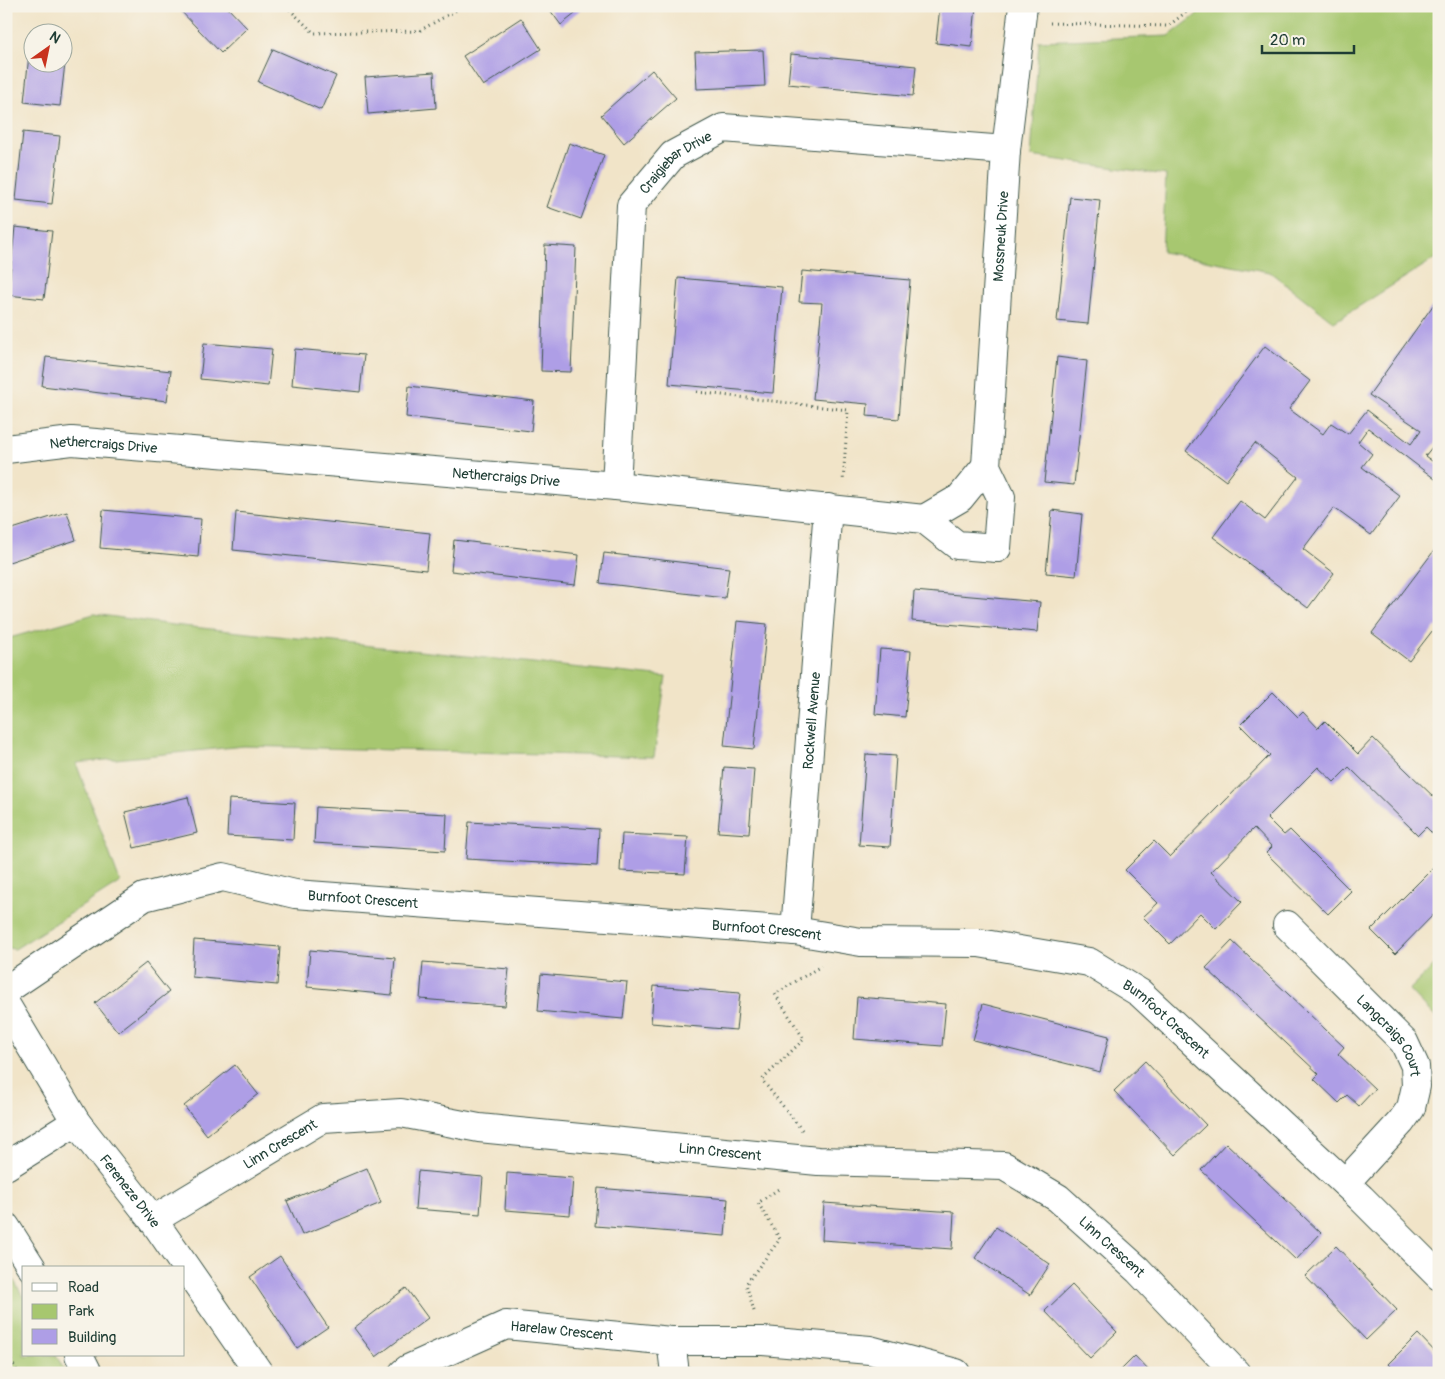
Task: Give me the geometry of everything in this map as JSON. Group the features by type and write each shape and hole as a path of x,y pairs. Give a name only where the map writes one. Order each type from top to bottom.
{"street":[{"name":"Mossneuk Drive","path":"924,519 957,545 997,548 1001,497 986,466 1006,150 1022,14"},
{"name":"Craigiebar Drive","path":"616,486 631,206 673,155 723,128 1006,150"},
{"name":"Nethercraigs Drive","path":"6,449 72,442 616,486 924,519"},
{"path":"924,519 960,498 986,466"},
{"name":"Rockwell Avenue","path":"795,932 835,509"},
{"name":"Burnfoot Crescent","path":"6,990 144,898 223,877 295,894 795,932 861,942 979,943 1088,962 1140,993 1345,1183 1439,1276"},
{"name":"Langcraigs Court","path":"1287,926 1404,1042 1415,1066 1416,1086 1411,1108 1401,1122 1345,1183"},
{"name":"Fereneze Drive","path":"6,1005 76,1122 153,1220 185,1266"},
{"name":"Linn Crescent","path":"153,1220 324,1118 401,1113 479,1128 818,1161 1004,1166 1058,1198 1138,1270 1236,1373"},
{"path":"6,1166 76,1122"},
{"path":"6,1227 31,1266"},
{"name":"Fereneze Drive","path":"185,1266 259,1373"},
{"name":"Harelaw Crescent","path":"403,1373 408,1369 506,1326 671,1340 763,1341 865,1361 956,1373"},
{"path":"671,1340 675,1373"},
{"path":"80,1356 88,1373"}],"path":[{"path":"286,6 314,33 419,31 464,6"},
{"path":"1022,14 1168,26 1194,6"},
{"path":"696,392 848,410 835,509"},
{"path":"6,1352 18,1373"}],"green space":[{"path":"1208,6 1439,6 1439,256 1334,322 1270,272 1162,252 1166,175 1031,156 1039,41 1169,36"},
{"path":"94,614 173,625 666,677 654,757 244,746 76,763 120,882 15,949 6,948 6,639"},
{"path":"1439,961 1439,1021 1409,990"},
{"path":"6,1267 22,1295 22,1356 57,1356 66,1373 6,1373"}],"building":[{"path":"176,6 226,6 247,28 221,53"},
{"path":"547,6 585,6 561,25"},
{"path":"940,6 976,6 972,47 936,43"},
{"path":"521,18 541,49 483,86 463,56"},
{"path":"273,49 336,76 321,110 258,82"},
{"path":"763,50 765,86 697,89 695,52"},
{"path":"791,54 916,66 913,96 788,84"},
{"path":"652,70 676,98 624,143 601,115"},
{"path":"27,72 64,72 60,106 24,102"},
{"path":"434,72 436,108 368,114 365,77"},
{"path":"23,132 60,136 52,204 16,200"},
{"path":"569,143 604,155 581,219 547,207"},
{"path":"1070,197 1100,200 1088,324 1057,321"},
{"path":"15,227 52,231 44,299 8,295"},
{"path":"545,245 576,247 571,372 541,371"},
{"path":"802,271 910,280 899,419 867,416 868,404 813,399 822,303 799,302"},
{"path":"678,278 782,287 773,393 669,384"},
{"path":"1439,297 1439,443 1437,441 1425,456 1439,466 1439,482 1368,428 1358,442 1372,454 1362,467 1400,496 1371,535 1334,508 1303,549 1334,573 1308,608 1213,537 1240,501 1265,520 1298,477 1255,443 1226,481 1186,451 1265,346 1310,381 1289,409 1323,434 1331,423 1348,434 1367,410 1411,444 1421,430 1369,395"},
{"path":"204,343 272,349 268,386 200,379"},
{"path":"295,349 364,355 360,392 292,385"},
{"path":"46,357 171,371 167,401 42,386"},
{"path":"1057,357 1087,361 1074,485 1044,482"},
{"path":"409,386 534,401 531,431 406,417"},
{"path":"103,510 201,519 198,557 100,548"},
{"path":"1052,510 1082,514 1076,576 1046,573"},
{"path":"67,512 76,540 6,563 6,531"},
{"path":"236,512 430,533 426,570 233,550"},
{"path":"454,540 579,555 575,585 451,571"},
{"path":"1439,544 1439,629 1436,626 1409,661 1372,633"},
{"path":"604,553 729,568 725,598 600,583"},
{"path":"914,591 1040,602 1037,632 912,621"},
{"path":"737,621 767,624 754,749 724,746"},
{"path":"880,649 911,651 905,717 875,714"},
{"path":"1273,692 1298,717 1303,712 1318,728 1325,721 1358,754 1373,738 1439,802 1439,840 1426,827 1418,835 1349,767 1334,782 1318,767 1267,818 1284,835 1290,830 1351,891 1328,914 1266,853 1272,847 1254,828 1211,872 1242,902 1216,929 1200,913 1170,944 1143,917 1158,903 1125,870 1154,841 1170,857 1270,755 1240,725"},
{"path":"866,754 896,756 890,847 859,845"},
{"path":"724,767 754,769 749,834 718,832"},
{"path":"188,797 197,833 134,848 125,812"},
{"path":"229,799 295,803 293,840 227,836"},
{"path":"316,807 447,814 445,851 314,843"},
{"path":"469,822 599,829 597,866 466,859"},
{"path":"622,834 688,837 685,874 620,871"},
{"path":"1439,862 1439,909 1395,954 1371,930"},
{"path":"194,940 280,947 277,985 192,977"},
{"path":"1232,941 1344,1047 1338,1054 1375,1089 1359,1106 1347,1095 1339,1103 1314,1079 1319,1074 1206,968"},
{"path":"310,950 395,958 392,995 307,987"},
{"path":"423,962 509,969 505,1006 420,999"},
{"path":"146,963 169,992 118,1032 95,1003"},
{"path":"541,974 627,982 623,1019 538,1011"},
{"path":"654,986 740,993 736,1030 651,1023"},
{"path":"857,997 946,1004 942,1046 854,1039"},
{"path":"983,1004 1109,1036 1100,1072 973,1040"},
{"path":"1145,1061 1206,1125 1175,1155 1114,1091"},
{"path":"235,1065 258,1094 207,1135 184,1106"},
{"path":"1226,1143 1321,1233 1296,1260 1201,1170"},
{"path":"367,1168 381,1203 302,1235 287,1201"},
{"path":"418,1171 483,1177 480,1214 415,1209"},
{"path":"507,1173 573,1178 570,1215 505,1210"},
{"path":"598,1188 728,1199 725,1236 595,1226"},
{"path":"824,1203 954,1212 952,1249 822,1240"},
{"path":"996,1227 1050,1264 1030,1295 975,1258"},
{"path":"1336,1246 1397,1310 1366,1340 1305,1276"},
{"path":"280,1256 328,1327 297,1348 250,1277"},
{"path":"1072,1285 1117,1332 1090,1358 1045,1311"},
{"path":"406,1288 428,1318 376,1357 354,1328"},
{"path":"1418,1334 1439,1356 1439,1373 1396,1373 1388,1364"},
{"path":"1135,1356 1151,1373 1118,1373"}]}
